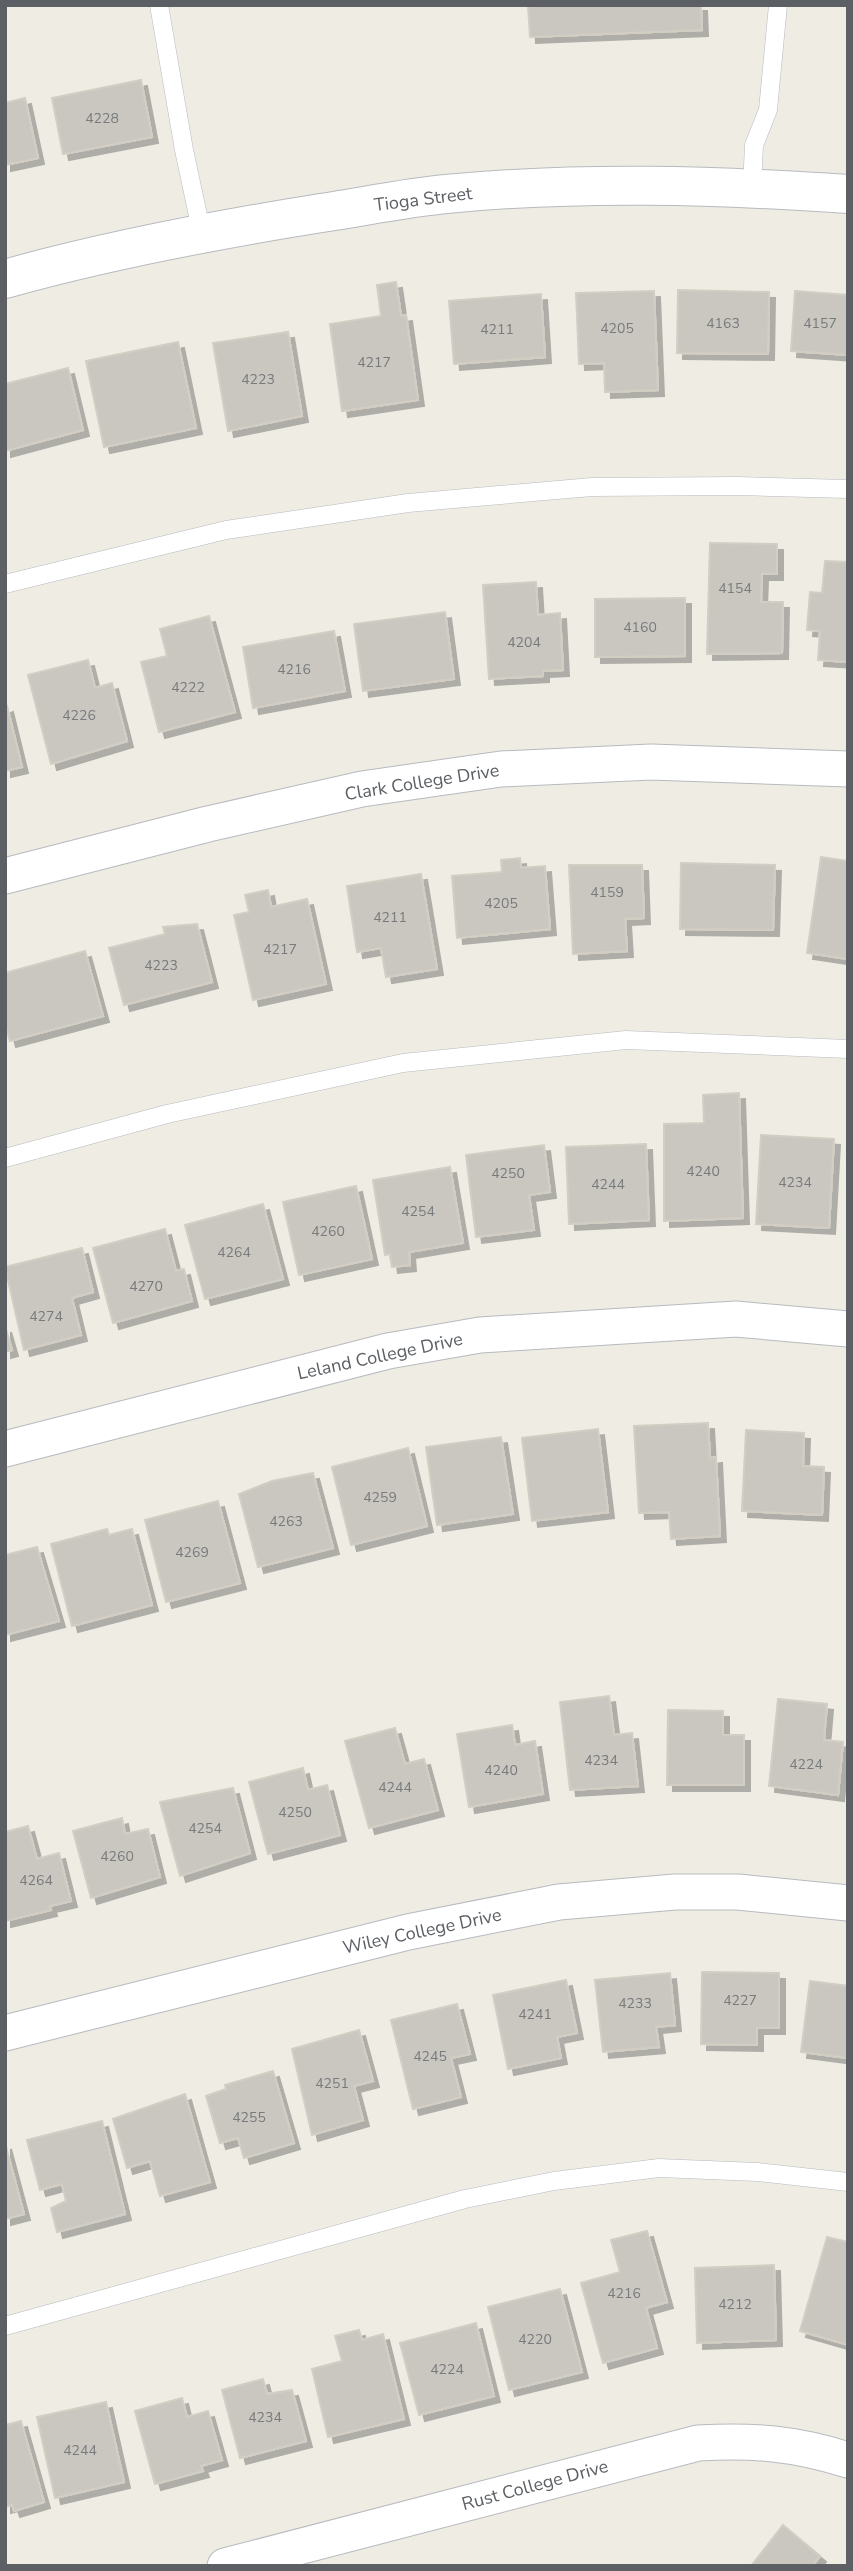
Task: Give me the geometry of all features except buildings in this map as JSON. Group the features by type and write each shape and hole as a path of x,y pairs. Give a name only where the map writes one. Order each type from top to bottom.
{"street":[{"name":"Tioga Street","path":"5,279 202,234 443,194 638,186 752,188 848,194"},
{"name":"Clark College Drive","path":"5,876 208,824 362,789 501,769 651,762 848,769"},
{"name":"Leland College Drive","path":"5,1449 388,1351 480,1335 736,1319 848,1329"},
{"name":"Wiley College Drive","path":"5,2032 408,1932 559,1902 675,1892 738,1892 848,1903"},
{"name":"Rust College Drive","path":"225,2566 698,2443 746,2441 794,2445 848,2460"}],"lane":[{"path":"159,5 184,150 202,234"},
{"path":"752,188 754,145 768,110 778,5"},
{"path":"5,584 226,530 408,503 592,487 738,486 848,489"},
{"path":"5,1158 167,1114 403,1063 626,1040 848,1049"},
{"path":"5,2326 465,2199 554,2181 659,2168 757,2172 848,2182"}]}
